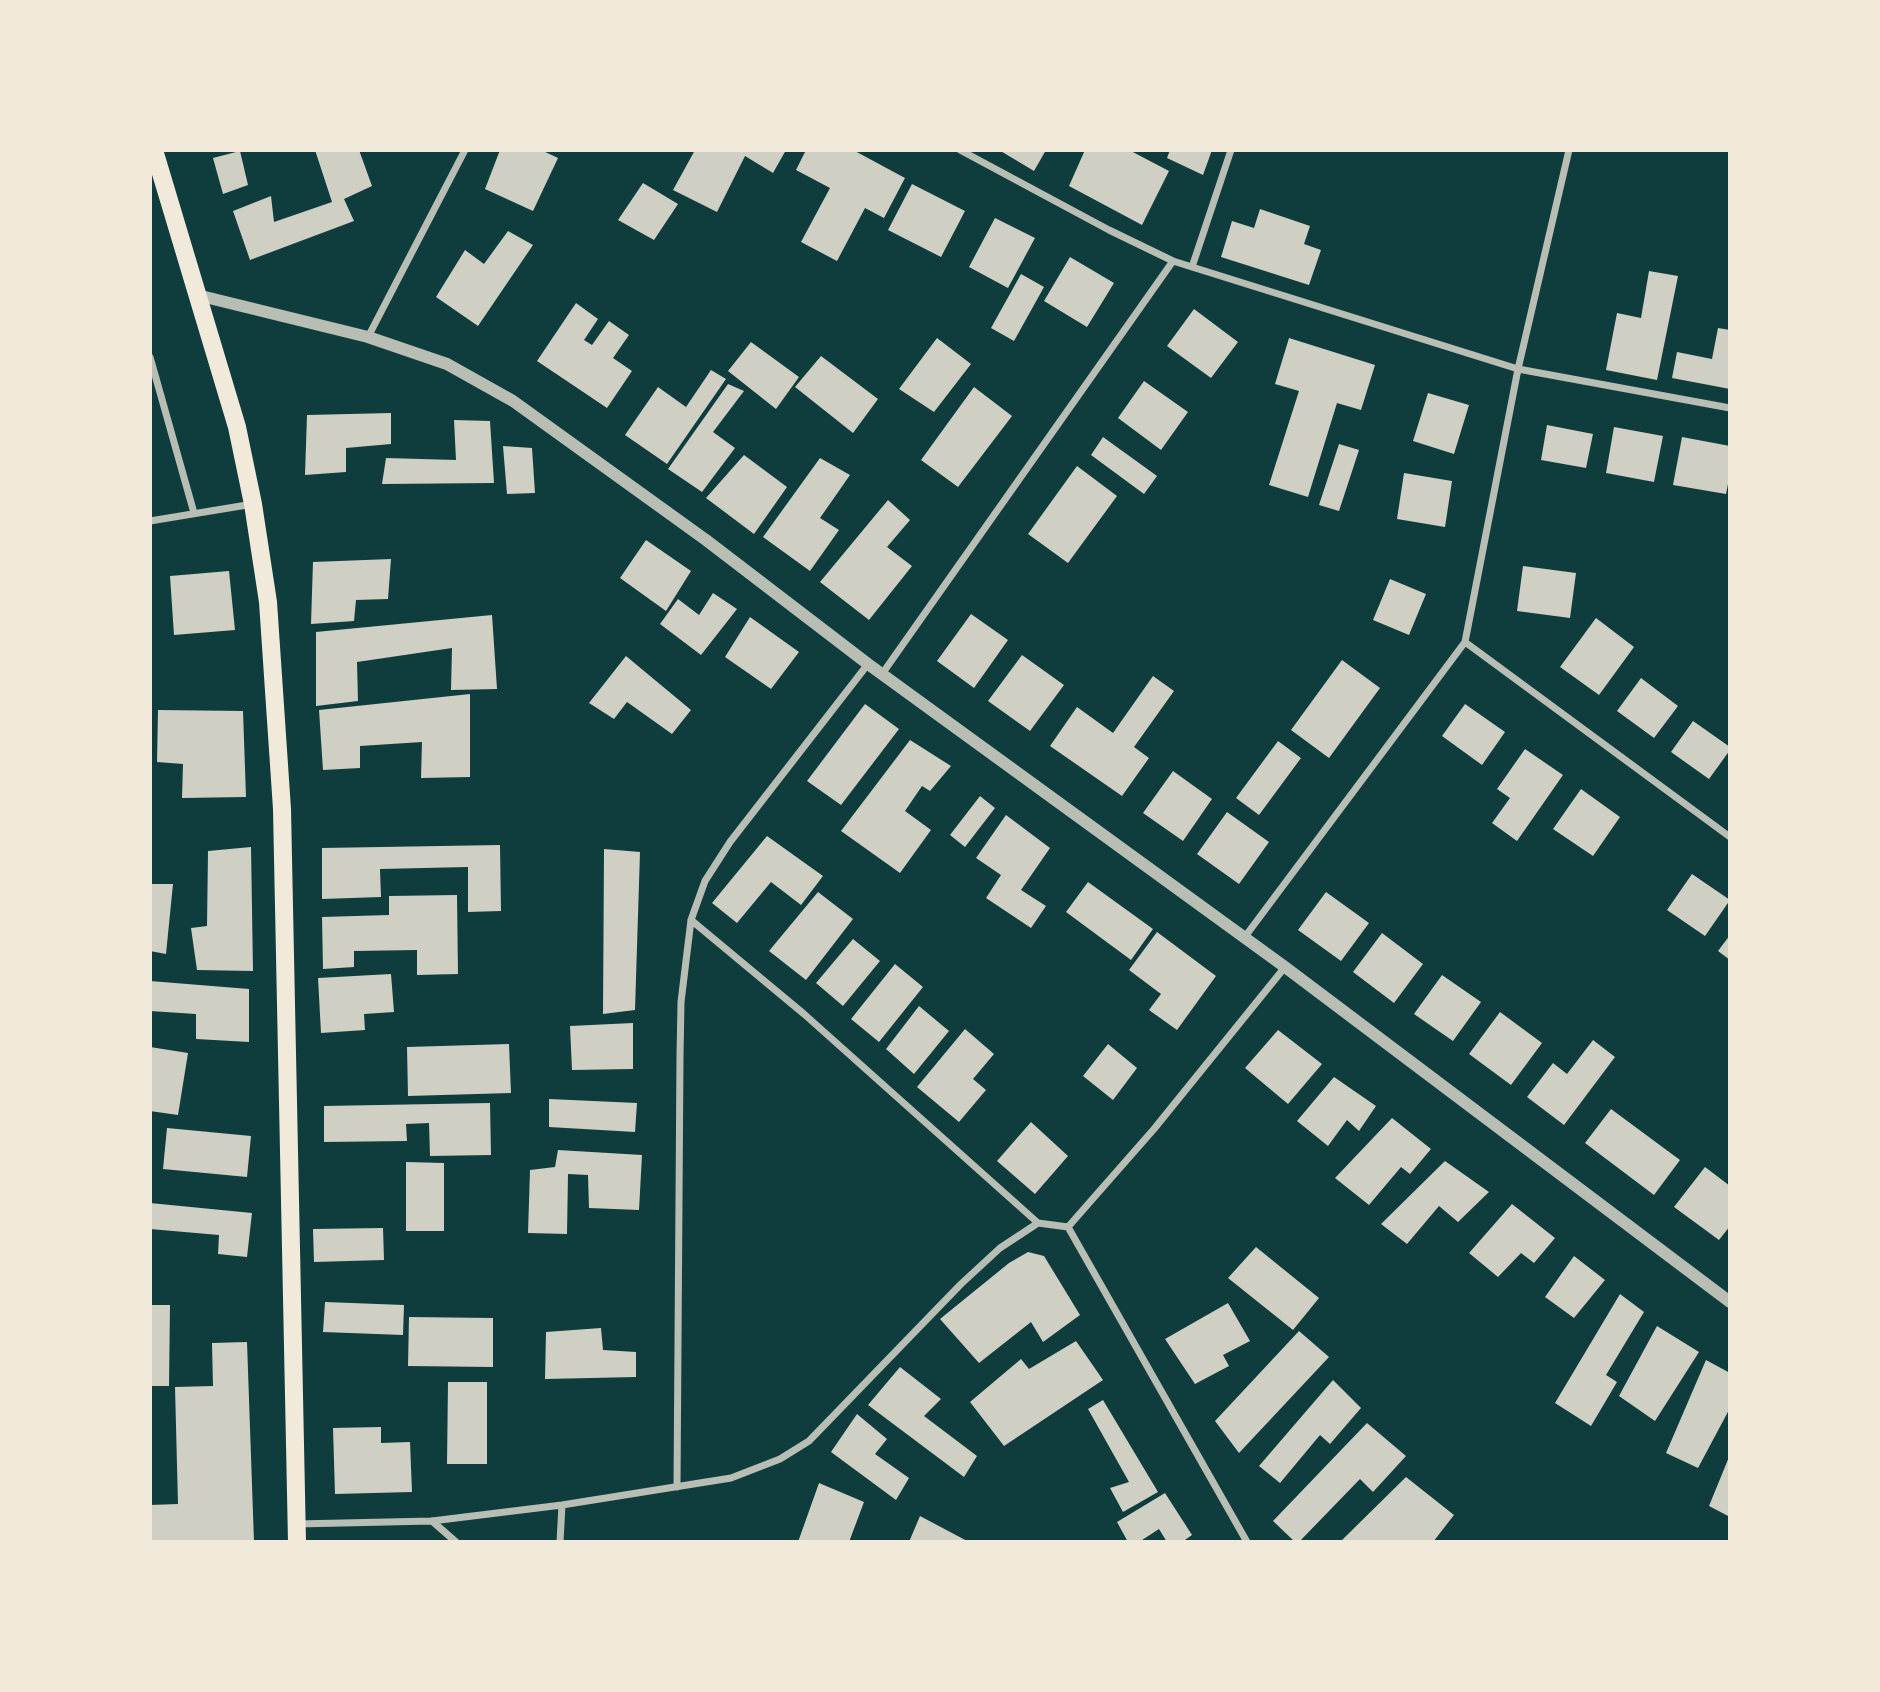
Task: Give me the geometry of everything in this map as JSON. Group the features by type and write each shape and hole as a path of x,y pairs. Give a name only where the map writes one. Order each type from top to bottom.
{"main road":[{"path":"154,150 237,428 253,504 268,602 282,796 297,1533"}],"street":[{"path":"368,337 465,150"},
{"path":"960,150 1173,261 1518,369 1730,408"},
{"path":"1192,267 1231,150"},
{"path":"1244,938 1465,642 1518,369 1569,150"},
{"path":"882,674 1173,261"},
{"path":"197,295 368,337 447,364 513,401 706,540 868,664 1285,967 1730,1302"},
{"path":"150,358 194,513"},
{"path":"150,521 253,504"},
{"path":"1465,642 1730,837"},
{"path":"677,1487 681,1002 691,920 705,881 730,842 868,664"},
{"path":"691,920 846,1051 1038,1223 1068,1227"},
{"path":"1068,1227 1153,1129 1285,967"},
{"path":"297,1533 432,1521 562,1505 731,1478 780,1459 809,1441 961,1284 1000,1248 1038,1223"},
{"path":"1068,1227 1247,1542"},
{"path":"560,1542 562,1505"},
{"path":"432,1521 456,1542"}],"building":[{"path":"315,150 359,150 372,186 344,199 354,221 250,260 233,211 271,196 274,222 332,202"},
{"path":"500,150 541,150 558,158 533,211 485,189"},
{"path":"695,150 786,150 773,173 745,156 717,212 673,190"},
{"path":"806,150 853,150 905,178 884,218 865,208 837,261 801,242 830,188 796,170"},
{"path":"999,150 1046,150 1034,171"},
{"path":"1085,150 1129,150 1169,171 1142,225 1069,186"},
{"path":"1170,150 1212,150 1203,175 1167,158"},
{"path":"240,151 248,185 223,194 213,158"},
{"path":"643,183 678,204 654,240 618,220"},
{"path":"912,184 965,211 941,257 888,230"},
{"path":"1260,209 1310,226 1304,244 1321,250 1309,285 1221,257 1232,221 1254,228"},
{"path":"995,218 1035,238 1008,288 969,267"},
{"path":"508,231 533,245 478,326 436,297 465,250 484,264"},
{"path":"1070,257 1114,283 1087,327 1044,301"},
{"path":"1649,271 1678,276 1657,380 1606,370 1617,313 1641,318"},
{"path":"1021,274 1044,287 1014,341 991,328"},
{"path":"576,303 598,319 584,340 592,345 609,321 629,335 613,358 632,371 607,408 537,361"},
{"path":"1194,309 1238,342 1211,378 1167,346"},
{"path":"1718,328 1730,330 1730,389 1672,378 1677,352 1712,359"},
{"path":"937,338 971,364 934,412 899,389"},
{"path":"1289,338 1375,365 1361,410 1337,403 1308,497 1269,485 1299,391 1275,384"},
{"path":"751,342 799,377 776,409 728,371"},
{"path":"821,356 878,399 853,433 795,387"},
{"path":"711,370 726,379 667,464 625,435 658,387 686,407"},
{"path":"1144,381 1188,412 1161,450 1118,418"},
{"path":"728,384 744,391 713,432 735,448 702,492 668,469"},
{"path":"974,387 1012,416 958,487 921,460"},
{"path":"1428,393 1469,405 1454,454 1413,441"},
{"path":"391,413 391,444 346,448 346,472 305,475 307,415"},
{"path":"454,420 490,421 494,483 382,484 386,458 456,460"},
{"path":"1547,425 1593,434 1586,468 1541,460"},
{"path":"1614,427 1663,436 1654,482 1606,473"},
{"path":"1103,437 1157,476 1144,494 1091,455"},
{"path":"1682,437 1730,446 1730,474 1726,494 1673,485"},
{"path":"1339,444 1359,450 1339,511 1319,505"},
{"path":"503,446 532,448 535,493 507,494"},
{"path":"744,455 787,487 754,534 706,498"},
{"path":"820,458 850,475 820,518 839,530 810,571 763,537"},
{"path":"1077,466 1117,496 1068,563 1028,534"},
{"path":"1404,473 1452,481 1445,527 1397,519"},
{"path":"888,500 910,520 887,547 912,566 869,620 820,582"},
{"path":"646,540 691,571 666,611 620,578"},
{"path":"391,559 388,599 356,600 354,621 311,624 313,562"},
{"path":"1523,566 1576,573 1570,618 1517,611"},
{"path":"229,571 235,630 174,635 170,576"},
{"path":"1390,579 1426,594 1409,635 1373,620"},
{"path":"713,593 737,609 701,655 660,624 678,599 699,615"},
{"path":"971,614 1008,640 974,688 937,661"},
{"path":"492,615 497,689 451,690 452,648 357,662 358,701 316,706 316,632"},
{"path":"750,617 799,652 771,689 725,657"},
{"path":"1596,618 1634,647 1599,695 1560,667"},
{"path":"1022,655 1064,685 1030,731 988,701"},
{"path":"626,656 691,710 672,734 627,702 614,719 589,703"},
{"path":"1342,660 1380,688 1329,758 1291,730"},
{"path":"1153,676 1174,691 1134,747 1149,758 1122,796 1050,746 1077,707 1113,733"},
{"path":"1641,678 1678,706 1654,738 1617,711"},
{"path":"470,694 470,777 421,778 422,742 360,746 360,768 323,770 319,710"},
{"path":"865,704 899,729 841,805 807,781"},
{"path":"1465,704 1505,732 1482,765 1442,736"},
{"path":"158,710 243,711 246,797 182,798 183,764 157,762"},
{"path":"1693,721 1730,747 1709,779 1671,752"},
{"path":"910,740 951,766 930,791 922,786 905,811 931,830 900,873 841,831"},
{"path":"1278,741 1301,758 1259,815 1236,798"},
{"path":"1525,749 1563,775 1517,841 1492,823 1510,798 1497,789"},
{"path":"1173,771 1212,799 1183,841 1143,813"},
{"path":"1581,789 1620,817 1593,856 1553,829"},
{"path":"980,796 995,808 965,847 950,835"},
{"path":"1227,812 1269,842 1239,884 1197,854"},
{"path":"1006,815 1050,848 1021,890 1046,906 1031,928 986,898 1001,875 976,858"},
{"path":"767,836 823,876 801,905 771,882 737,923 712,903"},
{"path":"500,845 501,911 468,912 468,867 380,869 381,897 322,899 322,848"},
{"path":"251,847 253,971 197,970 191,928 207,926 208,851"},
{"path":"604,849 640,852 635,1010 603,1014"},
{"path":"1692,874 1730,900 1705,936 1667,910"},
{"path":"1088,882 1153,929 1131,960 1066,912"},
{"path":"150,884 173,884 166,954 150,951"},
{"path":"818,892 853,919 806,980 769,951"},
{"path":"1326,892 1369,923 1341,961 1298,930"},
{"path":"457,895 458,974 417,975 417,950 354,951 354,967 323,969 322,917 389,915 389,896"},
{"path":"1157,932 1216,976 1177,1030 1149,1010 1161,994 1129,970"},
{"path":"1382,933 1423,964 1394,1003 1353,972"},
{"path":"1730,935 1730,960 1718,951"},
{"path":"853,939 880,961 843,1006 816,983"},
{"path":"895,964 923,987 879,1042 851,1019"},
{"path":"391,974 394,1012 364,1014 365,1030 321,1033 318,978"},
{"path":"1442,975 1481,1002 1453,1041 1414,1014"},
{"path":"150,981 249,989 249,1042 196,1039 196,1014 150,1011"},
{"path":"919,1006 949,1031 914,1074 886,1049"},
{"path":"1500,1012 1542,1043 1511,1085 1469,1054"},
{"path":"633,1023 633,1069 572,1070 570,1026"},
{"path":"965,1029 994,1054 973,1079 986,1090 959,1122 917,1087"},
{"path":"1278,1030 1322,1064 1288,1104 1245,1068"},
{"path":"1593,1040 1615,1057 1564,1125 1527,1097 1553,1063 1567,1074"},
{"path":"509,1044 511,1093 408,1096 407,1047"},
{"path":"1108,1044 1137,1068 1113,1100 1083,1076"},
{"path":"150,1047 188,1053 178,1115 150,1111"},
{"path":"1334,1077 1376,1106 1359,1131 1347,1120 1328,1146 1297,1121"},
{"path":"549,1099 637,1103 635,1132 549,1127"},
{"path":"490,1103 491,1155 430,1156 429,1123 406,1124 407,1141 324,1142 324,1106"},
{"path":"1611,1109 1680,1160 1654,1195 1585,1143"},
{"path":"1392,1118 1431,1149 1410,1174 1401,1167 1369,1205 1335,1178"},
{"path":"1031,1122 1068,1156 1035,1194 997,1161"},
{"path":"167,1128 251,1136 247,1177 163,1169"},
{"path":"558,1150 642,1155 639,1210 589,1208 588,1175 568,1174 567,1234 528,1233 530,1170 555,1167"},
{"path":"1445,1161 1489,1192 1458,1222 1439,1206 1407,1244 1381,1224"},
{"path":"406,1162 444,1163 444,1231 406,1231"},
{"path":"1705,1167 1730,1186 1730,1226 1719,1240 1674,1207"},
{"path":"150,1203 252,1213 247,1257 218,1254 219,1235 150,1229"},
{"path":"1512,1204 1555,1238 1534,1263 1521,1253 1498,1277 1469,1253"},
{"path":"383,1228 384,1260 314,1262 313,1229"},
{"path":"1256,1247 1319,1298 1293,1330 1228,1278"},
{"path":"1028,1252 1044,1256 1080,1315 1043,1342 1031,1322 979,1363 940,1319 1009,1263"},
{"path":"1574,1256 1605,1280 1574,1318 1545,1297"},
{"path":"1620,1294 1644,1312 1606,1375 1617,1382 1591,1426 1555,1403"},
{"path":"325,1302 404,1305 403,1335 323,1332"},
{"path":"1228,1303 1250,1341 1223,1355 1229,1366 1195,1384 1165,1339"},
{"path":"150,1305 170,1305 169,1386 150,1386"},
{"path":"409,1317 493,1318 493,1367 408,1366"},
{"path":"1657,1326 1699,1352 1655,1421 1619,1396"},
{"path":"601,1328 603,1350 636,1352 636,1377 545,1379 546,1332"},
{"path":"1299,1331 1329,1357 1239,1453 1215,1421"},
{"path":"1076,1341 1103,1380 1004,1446 970,1402 1021,1359 1029,1369"},
{"path":"247,1342 254,1542 150,1542 150,1505 178,1504 175,1387 213,1386 212,1343"},
{"path":"1706,1360 1730,1373 1730,1408 1698,1468 1666,1453"},
{"path":"900,1367 941,1399 924,1416 977,1456 964,1477 868,1405"},
{"path":"1333,1380 1361,1408 1330,1444 1320,1435 1280,1483 1259,1466"},
{"path":"448,1382 487,1382 487,1464 447,1464"},
{"path":"1103,1400 1158,1492 1123,1512 1110,1488 1129,1482 1088,1409"},
{"path":"857,1414 887,1439 875,1454 909,1478 896,1500 831,1452"},
{"path":"1367,1423 1406,1456 1373,1492 1360,1479 1299,1542 1295,1542 1273,1521"},
{"path":"381,1427 381,1443 410,1442 412,1492 335,1494 333,1428"},
{"path":"1730,1457 1730,1517 1709,1506"},
{"path":"1406,1477 1454,1515 1433,1542 1340,1542"},
{"path":"819,1483 864,1502 849,1542 798,1542"},
{"path":"1165,1493 1192,1535 1182,1542 1167,1542 1159,1529 1139,1542 1128,1542 1117,1522"},
{"path":"920,1516 969,1542 909,1542"}]}
